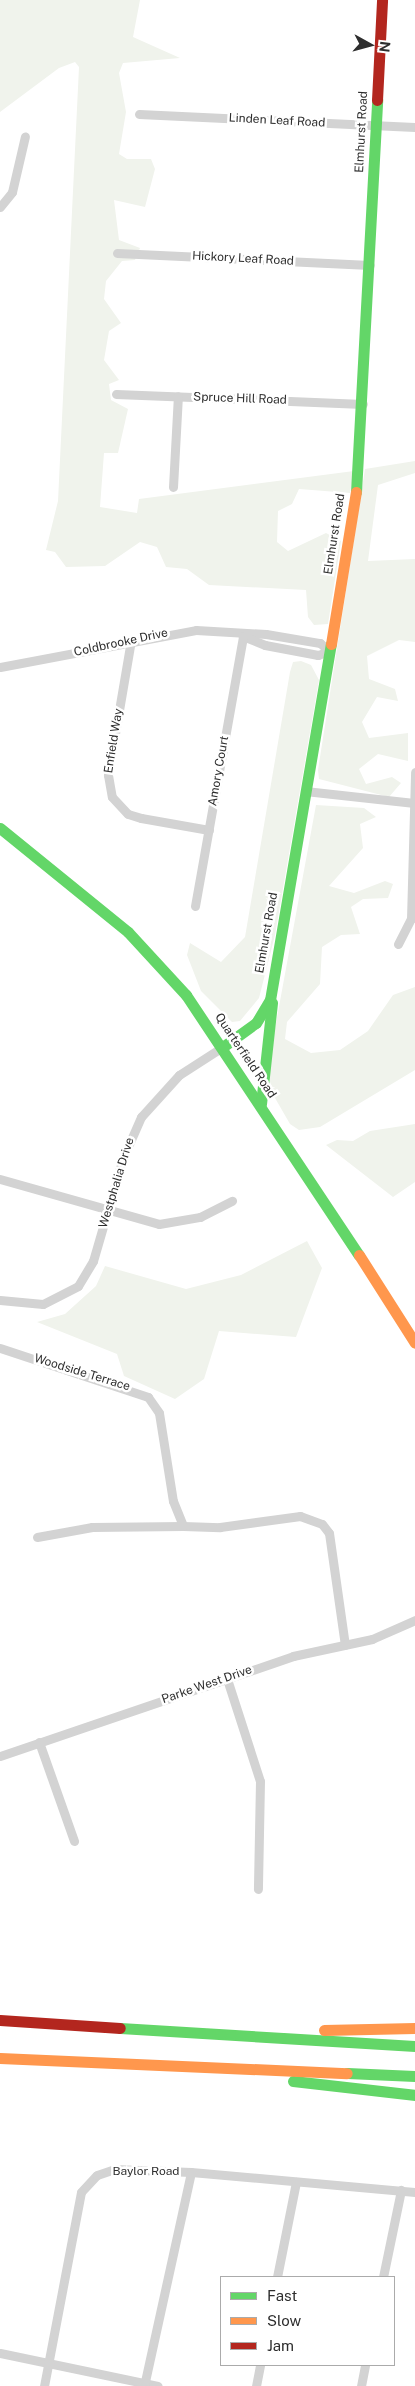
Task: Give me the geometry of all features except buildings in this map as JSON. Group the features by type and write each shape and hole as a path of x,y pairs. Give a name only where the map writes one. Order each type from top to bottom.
{"main road":[{"name":"Elmhurst Road","path":"224,1046 256,1024 273,985 356,496 363,404 382,0"},
{"name":"Quarterfield Road","path":"0,828 143,947 224,1046 415,1343"},
{"path":"261,1104 273,985"},
{"path":"0,2020 415,2046"},
{"path":"137,2028 415,2028"},
{"path":"0,2058 415,2076"},
{"path":"20,2059 415,2095"}],"street":[{"name":"Linden Leaf Road","path":"139,114 415,127"},
{"path":"0,207 12,192 25,136"},
{"name":"Hickory Leaf Road","path":"117,253 370,264"},
{"name":"Spruce Hill Road","path":"116,394 363,404"},
{"path":"173,487 178,396"},
{"name":"Coldbrooke Drive","path":"0,667 131,640 196,630 243,636 266,634 311,641 329,651"},
{"name":"Amory Court","path":"196,906 243,636"},
{"name":"Enfield Way","path":"131,640 108,775 112,797 128,814 140,818 209,830"},
{"path":"398,944 411,919 415,772"},
{"path":"305,791 414,803"},
{"name":"Westphalia Drive","path":"0,1300 33,1305 70,1293 93,1261 130,1137 141,1117 179,1075 224,1046"},
{"path":"0,1179 108,1211 173,1225 232,1201"},
{"name":"Woodside Terrace","path":"0,1348 148,1396 159,1413 173,1501 183,1526"},
{"path":"37,1537 92,1527 220,1527 300,1516 322,1524 329,1533 345,1645"},
{"name":"Parke West Drive","path":"0,1756 293,1656 345,1645 415,1620"},
{"path":"227,1679 260,1781 258,1889"},
{"path":"39,1742 74,1841"},
{"name":"Baylor Road","path":"44,2386 81,2192 97,2175 114,2169 191,2172 415,2192"},
{"path":"145,2384 191,2172"},
{"path":"277,2276 296,2182"},
{"path":"383,2276 401,2190"},
{"path":"0,2353 158,2386"},
{"path":"256,2386 260,2366"},
{"path":"361,2386 365,2366"}],"shaded area":[{"path":"0,0 140,0 133,37 180,58 123,63 119,73 126,112 119,154 127,159 151,159 155,169 145,207 114,200 119,240 140,248 135,260 122,261 106,281 104,299 121,323 109,331 104,360 119,380 109,384 111,400 128,409 118,453 104,453 100,507 137,513 139,499 354,471 350,493 299,489 292,504 278,511 277,542 288,551 326,533 341,541 328,624 314,625 308,617 306,590 209,585 187,569 166,567 157,547 140,542 105,566 66,567 55,552 46,550 58,501 79,67 75,62 59,68 0,112"},
{"path":"415,461 415,473 378,485 368,561 415,559 415,642 399,640 367,656 369,679 395,689 398,701 377,697 362,722 369,738 408,733 408,761 378,754 359,769 366,784 392,777 401,783 389,797 319,779 318,770 365,469"},
{"path":"301,661 311,665 319,680 275,935 259,998 240,1021 232,1022 201,991 187,955 190,943 221,962 245,937 290,672 293,662"},
{"path":"316,805 364,808 376,817 360,824 363,848 329,886 354,893 385,881 393,884 388,898 363,899 351,907 360,934 341,935 322,947 320,984 287,1022 285,1039 311,1053 340,1050 368,1031 393,995 415,987 415,1070 320,1127 299,1130 290,1124 275,1098 267,1072"},
{"path":"415,1124 415,1182 393,1197 326,1145 337,1140 353,1141 370,1131"},
{"path":"307,1241 322,1268 296,1337 219,1331 204,1379 175,1399 124,1376 117,1354 37,1322 65,1314 96,1286 105,1266 186,1289 241,1275"}],"traffic: fast":[{"path":"356,492 377,100"},
{"path":"224,1046 256,1023 270,1000 331,644"},
{"path":"0,828 128,932 186,995 359,1255"},
{"path":"261,1104 272,1003"},
{"path":"120,2028 415,2046"},
{"path":"347,2073 415,2076"},
{"path":"293,2081 415,2095"}],"traffic: slow":[{"path":"331,644 356,492"},
{"path":"359,1255 415,1343"},
{"path":"324,2030 415,2028"},
{"path":"0,2058 347,2073"}],"traffic: jam":[{"path":"377,100 382,0"},
{"path":"0,2020 120,2028"}]}
